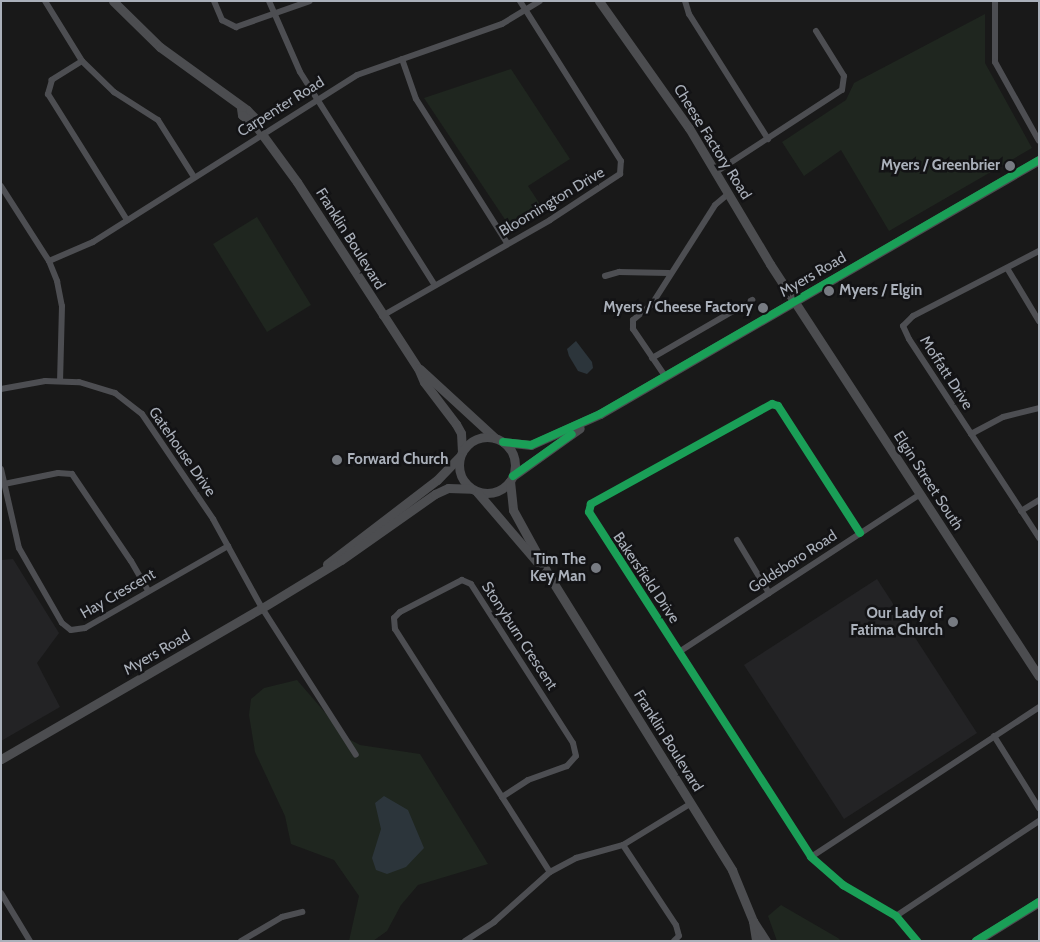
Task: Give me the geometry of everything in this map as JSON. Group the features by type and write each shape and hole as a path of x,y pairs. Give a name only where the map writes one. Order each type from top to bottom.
{"main road":[{"name":"Franklin Boulevard","path":"113,1 145,35 241,108 242,115 256,126 297,182 382,316 418,368 424,382 461,433 461,455"},
{"name":"Cheese Factory Road","path":"599,1 662,87 796,301"},
{"name":"Myers Road","path":"512,478 600,414 1039,160"},
{"name":"Elgin Street South","path":"796,301 1039,676"},
{"name":"Franklin Boulevard","path":"418,368 499,440"},
{"name":"Myers Road","path":"499,440 531,445 600,414"},
{"path":"476,439 499,440 513,454 512,478 496,492 474,490 460,475 461,455 476,439"},
{"name":"Myers Road","path":"1,759 262,608 323,568 437,480 461,455"},
{"name":"Franklin Boulevard","path":"512,478 513,510 551,579 732,870 753,921 766,941"},
{"name":"Myers Road","path":"323,568 341,560 435,494 448,488 474,490"},
{"name":"Franklin Boulevard","path":"474,490 551,579"},
{"path":"976,941 1039,902"},
{"name":"Franklin Boulevard","path":"753,921 756,941"}],"street":[{"path":"45,1 82,61 114,92 158,120 194,177"},
{"path":"214,1 222,20 232,26 241,26 310,1"},
{"path":"269,1 289,52 316,99 434,284"},
{"path":"520,1 526,10"},
{"name":"Carpenter Road","path":"49,261 93,242 356,75 502,24 540,1"},
{"path":"685,1 689,14 768,139"},
{"path":"995,1 995,62 1039,141"},
{"name":"Bloomington Drive","path":"382,316 618,177 622,170 621,160 526,10"},
{"path":"716,172 842,90 844,76 816,31"},
{"path":"402,59 416,99 508,243"},
{"path":"82,61 52,80 48,94 127,220"},
{"path":"1,186 49,261 57,281 62,306 60,380"},
{"path":"665,376 634,329 633,320 652,304 669,273 715,205 728,194"},
{"name":"Moffatt Drive","path":"1039,251 914,316 904,326 909,339 1039,538"},
{"path":"1007,268 1039,321"},
{"path":"605,276 619,272 669,273"},
{"path":"652,358 752,300"},
{"name":"Gatehouse Drive","path":"1,389 60,380 98,386 115,393 142,414 201,501 262,608 356,755"},
{"name":"Bakersfield Drive","path":"860,533 778,406 772,404 590,504 593,522 811,857 843,885 896,916 917,941"},
{"path":"971,434 1004,417 1039,408"},
{"name":"Hay Crescent","path":"1,469 19,548 66,628 76,630 85,628 228,546"},
{"path":"4,484 58,473 72,474 132,561 148,591"},
{"name":"Goldsboro Road","path":"679,652 920,494"},
{"path":"1021,511 1039,500"},
{"path":"737,540 768,593"},
{"name":"Stonyburn Crescent","path":"502,796 528,780 567,766 576,756 573,743 471,584 462,580 400,612 394,618 396,628 502,796 550,872"},
{"path":"811,857 1039,707"},
{"path":"994,736 1039,808"},
{"path":"465,941 494,922 550,872 576,858 623,845 690,804"},
{"path":"896,916 1039,821"},
{"path":"623,845 676,925 679,936 674,941"},
{"path":"1,893 30,941"},
{"path":"241,941 282,917 302,912"}],"shaded area":[{"path":"985,14 985,63 1032,148 889,231 841,150 804,176 782,142 846,100 854,83"},
{"path":"511,69 570,159 528,186 545,212 512,230 424,98"},
{"path":"257,217 311,305 267,332 213,244"},
{"path":"576,341 592,362 593,368 587,374 578,371 569,356 567,349"},
{"path":"13,559 59,633 37,663 60,707 1,741 1,560"},
{"path":"877,579 977,733 844,819 744,665"},
{"path":"297,680 347,738 360,745 420,754 488,864 418,885 401,905 387,931 373,941 349,941 359,896 334,860 291,844 285,816 255,752 249,715 251,699 264,688"},
{"path":"384,796 408,810 424,848 406,867 387,874 376,870 372,858 381,829 375,803"},
{"path":"781,905 841,941 777,941 768,916"}],"cycle path":[{"path":"503,442 531,445 600,414 1039,160"},
{"path":"860,533 778,406 772,404 591,504 589,512 811,857 843,885 896,916 917,941"},
{"path":"513,476 572,434"},
{"path":"976,941 1039,902"}],"place":[{"name":"Myers / Greenbrier","path":"1010,166"},
{"name":"Myers / Elgin","path":"829,291"},
{"name":"Myers / Cheese Factory","path":"763,308"},
{"name":"Forward Church","path":"337,460"},
{"name":"Tim The Key Man","path":"596,568"},
{"name":"Our Lady of Fatima Church","path":"953,622"}]}
